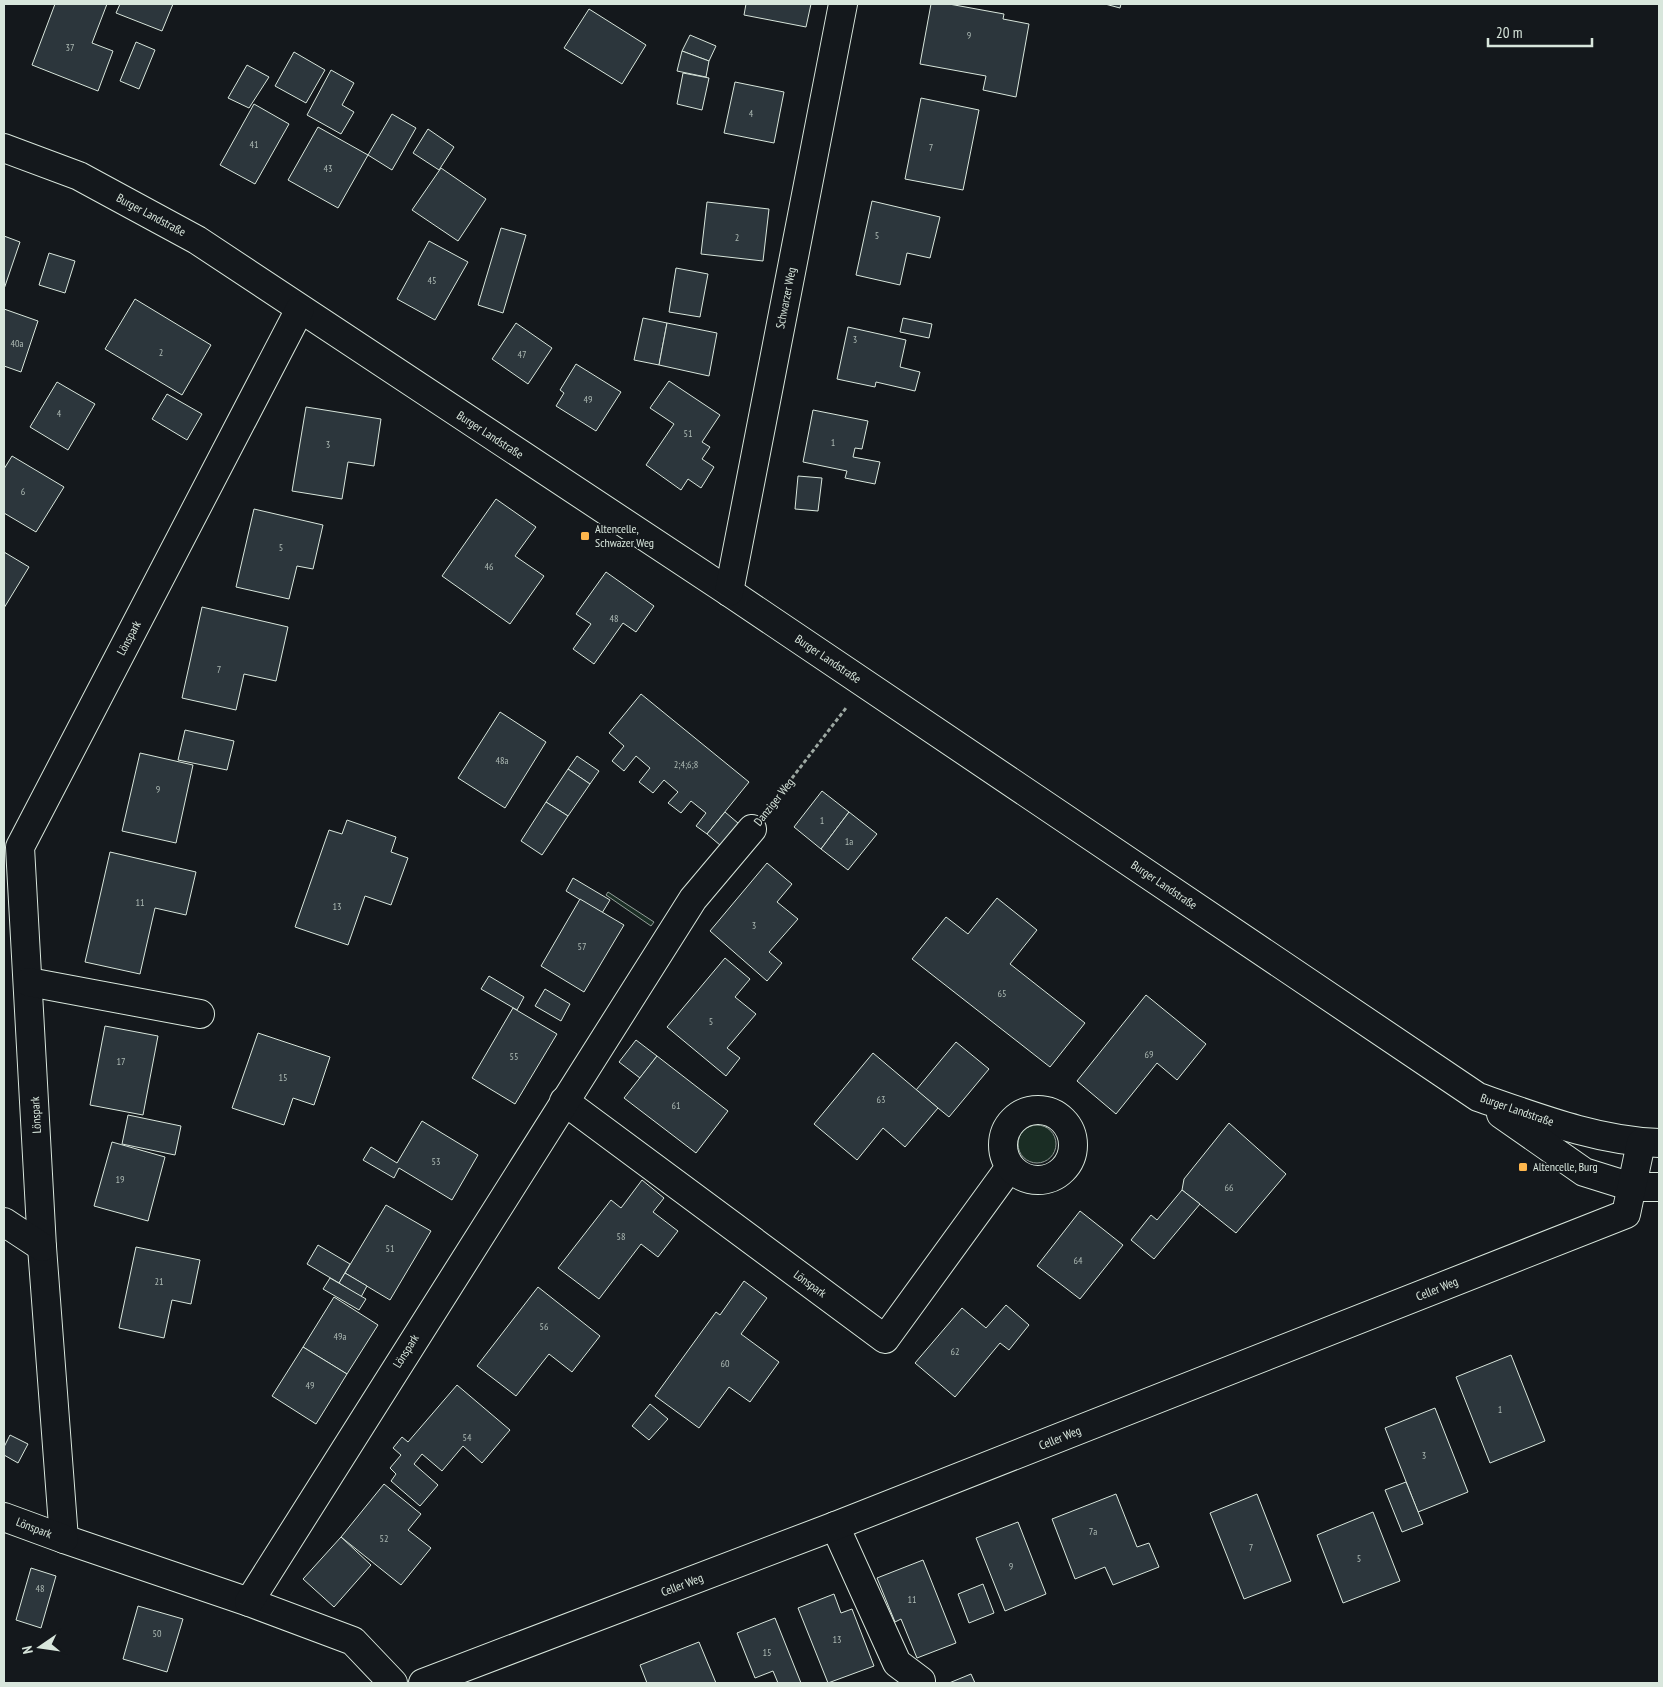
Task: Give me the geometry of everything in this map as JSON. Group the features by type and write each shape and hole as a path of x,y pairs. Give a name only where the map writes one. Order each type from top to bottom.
{"street":[{"name":"Schwarzer Weg","path":"730,592 843,4"},
{"name":"Burger Landstraße","path":"4,148 79,176 197,240 730,592 1478,1097 1570,1129 1650,1143"},
{"name":"Lönspark","path":"64,1539 42,1247 29,982 20,847 300,309"},
{"name":"Danziger Weg","path":"692,899 752,830"},
{"name":"Lönspark","path":"249,1602 692,899"},
{"path":"29,982 200,1014"},
{"path":"1478,1097 1584,1172 1632,1188 1659,1187"},
{"name":"Lönspark","path":"564,1101 885,1339 1010,1167"},
{"name":"Celler Weg","path":"423,1683 835,1526 1626,1214 1632,1188 1650,1143"},
{"path":"4,1222 42,1247"},
{"name":"Lönspark","path":"4,1517 249,1602 353,1641 393,1683"},
{"path":"835,1526 898,1662 921,1681"}],"path":[{"name":"Danziger Weg","path":"752,830 850,701"}],"green space":[{"path":"608,892 654,922 651,926 606,895"},
{"path":"1037,1125 1051,1130 1056,1144 1051,1158 1037,1163 1023,1158 1018,1144 1023,1130"}],"building":[{"path":"55,4 107,4 92,43 113,51 98,91 32,65"},
{"path":"120,4 173,4 162,31 116,13"},
{"path":"746,4 811,4 806,27 744,15"},
{"path":"931,4 949,4 1004,14 1003,19 1029,24 1016,97 983,90 986,76 920,64"},
{"path":"1105,4 1121,4 1120,8"},
{"path":"589,9 646,45 622,84 564,48"},
{"path":"690,35 716,46 709,61 682,51"},
{"path":"136,42 155,50 139,89 120,81"},
{"path":"682,51 709,61 706,77 677,71"},
{"path":"294,52 325,70 306,103 275,86"},
{"path":"247,65 269,77 249,108 228,98"},
{"path":"331,70 354,83 342,105 354,112 341,134 307,115"},
{"path":"683,73 709,78 702,110 677,104"},
{"path":"735,82 784,92 774,143 724,133"},
{"path":"921,98 979,110 963,190 905,179"},
{"path":"254,104 289,124 255,184 220,165"},
{"path":"392,114 416,128 392,170 368,155"},
{"path":"318,127 368,155 338,208 288,180"},
{"path":"428,129 454,147 439,170 413,153"},
{"path":"441,168 486,199 458,241 412,210"},
{"path":"872,201 940,217 930,258 907,253 900,285 856,275"},
{"path":"707,202 769,209 763,261 701,254"},
{"path":"501,228 526,235 503,313 478,305"},
{"path":"4,236 20,242 4,289"},
{"path":"429,241 468,262 435,320 397,299"},
{"path":"49,253 75,261 65,293 39,285"},
{"path":"676,268 708,274 700,317 669,312"},
{"path":"135,299 211,345 182,395 105,349"},
{"path":"4,309 38,321 21,372 4,366"},
{"path":"643,318 667,323 659,365 634,360"},
{"path":"903,318 932,324 929,338 900,332"},
{"path":"516,323 552,348 528,384 492,359"},
{"path":"667,323 717,333 709,376 659,365"},
{"path":"848,327 906,340 900,367 920,372 915,391 876,382 875,387 837,379"},
{"path":"576,364 621,392 596,431 556,406 564,393 560,390"},
{"path":"669,381 720,415 702,442 710,447 702,459 714,467 701,488 688,479 681,490 646,465 674,424 650,408"},
{"path":"57,382 95,404 68,450 30,427"},
{"path":"167,394 202,414 187,440 152,419"},
{"path":"306,407 381,419 374,466 348,462 342,499 292,491"},
{"path":"813,410 868,421 862,449 855,448 853,457 880,462 875,484 845,478 847,471 803,462"},
{"path":"12,456 64,487 36,532 4,513 4,469"},
{"path":"798,476 822,478 818,511 795,509"},
{"path":"496,499 536,527 515,556 544,576 510,624 442,576"},
{"path":"254,509 323,525 313,569 297,566 289,599 236,587"},
{"path":"4,552 29,567 4,608"},
{"path":"606,572 654,606 636,632 623,623 594,664 573,649 591,624 576,614"},
{"path":"202,607 288,627 276,681 244,674 236,710 182,698"},
{"path":"641,694 749,782 707,834 696,826 706,813 691,801 681,813 668,803 678,792 664,780 653,793 639,782 650,768 636,756 624,771 612,761 624,746 609,733"},
{"path":"500,712 546,742 505,808 458,778"},
{"path":"185,730 234,741 227,770 178,760"},
{"path":"140,753 193,765 176,843 122,831"},
{"path":"577,756 599,771 590,784 568,769"},
{"path":"568,769 590,784 568,816 546,802"},
{"path":"822,791 849,812 821,849 794,827"},
{"path":"546,802 568,816 542,855 521,841"},
{"path":"725,812 745,829 727,851 707,834"},
{"path":"849,812 877,834 848,870 821,849"},
{"path":"347,820 396,837 391,852 408,858 391,905 365,896 348,945 295,927 329,830 342,834"},
{"path":"110,852 196,872 186,915 155,908 140,974 85,962"},
{"path":"767,863 792,884 777,902 798,919 769,952 782,963 767,981 710,931"},
{"path":"573,878 610,900 602,913 566,891"},
{"path":"997,898 1037,930 1010,964 1085,1023 1050,1067 912,959 946,917 968,934"},
{"path":"580,899 624,925 584,992 541,966"},
{"path":"725,958 750,979 735,997 756,1014 727,1048 740,1058 726,1076 667,1027"},
{"path":"489,976 524,997 517,1010 481,989"},
{"path":"545,989 570,1004 561,1021 535,1006"},
{"path":"1146,995 1206,1044 1177,1080 1157,1063 1116,1114 1077,1081"},
{"path":"513,1008 557,1034 515,1104 472,1078"},
{"path":"105,1026 158,1036 143,1115 90,1105"},
{"path":"258,1033 330,1057 314,1105 293,1098 284,1125 232,1108"},
{"path":"636,1040 657,1056 640,1078 619,1062"},
{"path":"956,1042 989,1069 949,1117 916,1090"},
{"path":"873,1053 938,1108 905,1147 883,1128 857,1160 814,1124"},
{"path":"657,1056 728,1111 696,1153 624,1098"},
{"path":"128,1115 181,1126 175,1155 122,1144"},
{"path":"422,1121 478,1155 452,1200 399,1168 394,1178 363,1160 371,1147 397,1163"},
{"path":"1229,1123 1286,1174 1236,1233 1182,1190 1184,1179"},
{"path":"112,1142 165,1157 148,1221 94,1206"},
{"path":"642,1180 664,1198 653,1212 678,1231 658,1257 641,1244 599,1299 558,1268 611,1200 621,1208"},
{"path":"1182,1190 1200,1204 1154,1259 1131,1240 1151,1215 1157,1220"},
{"path":"386,1205 431,1231 390,1300 345,1273"},
{"path":"1080,1211 1123,1245 1080,1299 1037,1266"},
{"path":"318,1245 350,1264 339,1283 307,1264"},
{"path":"136,1247 200,1260 191,1304 172,1300 164,1338 119,1328"},
{"path":"345,1273 367,1286 361,1297 339,1283"},
{"path":"330,1278 366,1299 359,1310 323,1289"},
{"path":"744,1281 767,1298 741,1334 779,1362 750,1402 729,1387 699,1428 655,1396 716,1312 720,1315"},
{"path":"538,1287 600,1336 572,1372 549,1354 516,1396 477,1366"},
{"path":"334,1297 378,1325 347,1374 303,1347"},
{"path":"1006,1305 1029,1325 1009,1350 1000,1343 955,1397 915,1363 962,1308 986,1328"},
{"path":"303,1347 347,1374 316,1424 272,1396"},
{"path":"1511,1355 1545,1441 1490,1463 1456,1377"},
{"path":"457,1385 510,1430 482,1463 463,1446 442,1471 422,1454 414,1464 438,1485 420,1506 391,1481 396,1474 390,1468 401,1455 393,1448 402,1437 408,1442"},
{"path":"650,1404 668,1419 649,1440 632,1426"},
{"path":"1435,1408 1468,1492 1418,1512 1385,1428"},
{"path":"10,1435 28,1444 18,1463 4,1455 4,1447"},
{"path":"1406,1482 1423,1524 1402,1532 1385,1490"},
{"path":"384,1484 421,1514 408,1530 431,1548 401,1585 341,1537"},
{"path":"1116,1494 1137,1547 1149,1543 1159,1567 1113,1585 1105,1567 1075,1579 1052,1519"},
{"path":"1257,1494 1291,1581 1244,1599 1210,1513"},
{"path":"1373,1512 1400,1581 1343,1603 1317,1535"},
{"path":"1018,1522 1046,1594 1005,1611 976,1538"},
{"path":"341,1537 371,1565 334,1607 303,1579"},
{"path":"923,1560 956,1643 917,1658 901,1619 895,1622 877,1578"},
{"path":"31,1568 56,1576 41,1628 16,1620"},
{"path":"983,1584 994,1613 969,1623 958,1594"},
{"path":"834,1594 841,1613 852,1609 874,1666 828,1683 798,1608"},
{"path":"138,1606 183,1619 167,1672 123,1659"},
{"path":"775,1618 801,1683 778,1683 773,1671 755,1678 737,1633"},
{"path":"699,1642 716,1683 647,1683 640,1665"},
{"path":"971,1674 975,1683 949,1683"}],"place":[{"name":"Altencelle, Schwazer Weg","path":"585,536"},
{"name":"Altencelle, Burg","path":"1523,1167"}]}
